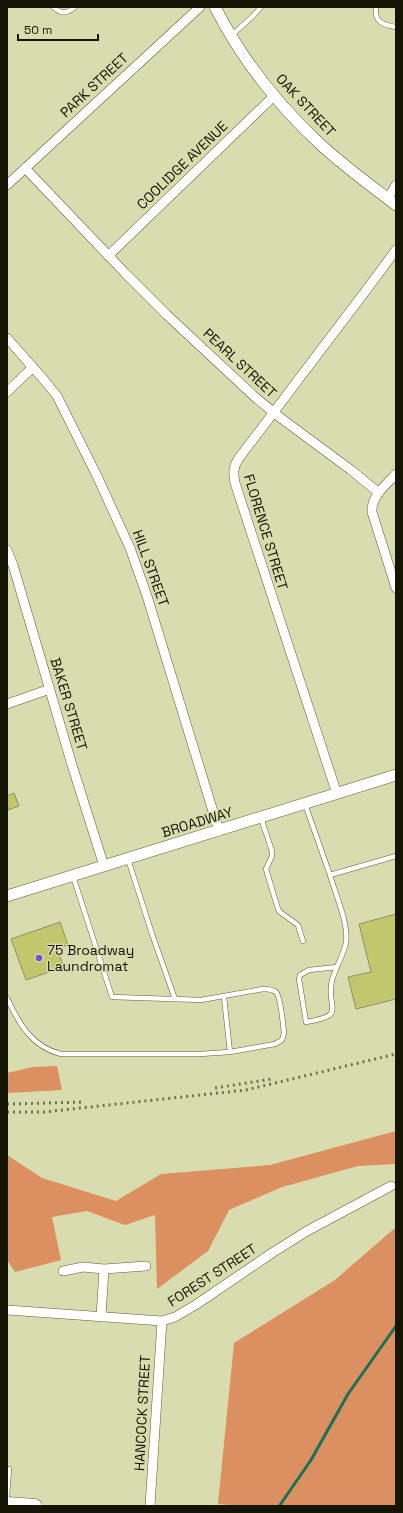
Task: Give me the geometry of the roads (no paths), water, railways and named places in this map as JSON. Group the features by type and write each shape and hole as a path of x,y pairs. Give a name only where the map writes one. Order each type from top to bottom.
{"main road":[{"path":"7,1504 34,1506"}],"street":[{"name":"PARK STREET","path":"7,185 200,7"},
{"name":"OAK STREET","path":"215,7 231,36 258,75 275,95 320,143 356,174 392,201"},
{"name":"COOLIDGE AVENUE","path":"108,256 275,95"},
{"name":"PEARL STREET","path":"25,168 108,256 167,315 273,412 351,470 379,493"},
{"path":"392,201 396,185"},
{"name":"FLORENCE STREET","path":"337,794 239,497 233,473 234,466 238,458 396,250"},
{"name":"HILL STREET","path":"7,338 57,396 130,548 147,596 219,831"},
{"path":"7,392 33,367"},
{"path":"396,474 379,493 372,506 372,512 396,588"},
{"name":"BAKER STREET","path":"7,550 13,565 104,866"},
{"path":"7,704 50,689"},
{"name":"BROADWAY","path":"7,896 396,775"},
{"name":"FOREST STREET","path":"7,1310 162,1321 175,1317 198,1304 307,1231 391,1186"},
{"path":"63,1271 83,1268 104,1269 146,1266"},
{"path":"101,1317 104,1269"},
{"name":"HANCOCK STREET","path":"150,1506 162,1321"}],"lane":[{"path":"54,7 60,12 65,13 75,7"},
{"path":"231,36 261,7"},
{"path":"376,7 375,14 378,20 385,25 396,27"},
{"path":"304,804 330,875 346,928 345,944 337,967 332,981 331,1014 323,1019 306,1022 299,979 300,975 309,970 337,967"},
{"path":"261,818 272,851 272,856 266,869 278,909 298,925 303,941"},
{"path":"330,875 396,856"},
{"path":"128,859 175,999"},
{"path":"7,998 16,1017 33,1039 51,1052 61,1054 200,1054 230,1052 275,1044 282,1040 284,1033 278,997 275,991 263,990 201,1000 112,997 74,876"},
{"path":"224,997 230,1052"},
{"path":"7,1496 9,1469"}],"waterway":[{"path":"280,1505 311,1460 348,1394 396,1326"}],"railway":[{"path":"7,1112 44,1112 246,1090 396,1054"},
{"path":"215,1088 272,1079"},
{"path":"7,1104 85,1102"}],"place":[{"name":"75 Broadway Laundromat","path":"39,958"}]}
